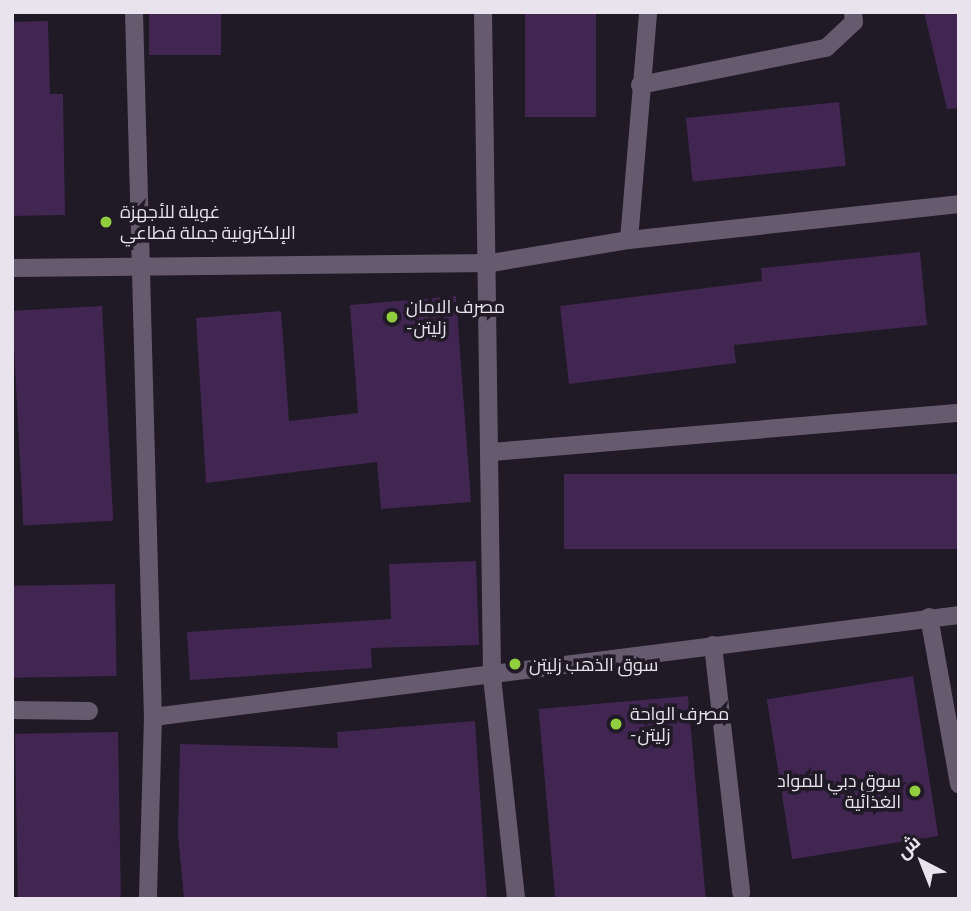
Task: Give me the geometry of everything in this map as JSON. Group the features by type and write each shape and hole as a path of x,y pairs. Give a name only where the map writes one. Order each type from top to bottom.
{"street":[{"path":"134,12 144,266 153,717 148,899"},
{"path":"483,12 491,263 492,677 516,899"},
{"path":"629,240 648,12"},
{"path":"640,86 826,48 854,22 853,12"},
{"path":"12,268 491,263 629,240 959,204"},
{"path":"492,452 959,413"},
{"path":"153,717 492,677 713,645 959,615"},
{"path":"929,618 959,784"},
{"path":"713,645 741,892"},
{"path":"12,710 89,711"}],"building":[{"path":"149,12 221,12 221,55 149,55"},
{"path":"525,12 596,12 596,117 525,117"},
{"path":"924,12 959,12 959,108 947,109"},
{"path":"48,21 50,94 63,94 65,215 12,216 12,22"},
{"path":"839,102 846,166 693,182 686,118"},
{"path":"920,252 927,325 734,345 736,363 569,384 560,306 762,281 761,268"},
{"path":"456,296 471,502 381,509 377,462 206,483 196,318 281,311 289,421 358,413 350,305"},
{"path":"102,306 113,521 23,525 12,311"},
{"path":"564,474 959,474 959,549 564,549"},
{"path":"476,561 479,645 371,648 372,668 190,680 187,632 391,619 389,564"},
{"path":"115,584 117,676 14,678 12,586"},
{"path":"913,676 938,836 792,859 767,699"},
{"path":"688,696 706,899 555,899 539,709"},
{"path":"475,721 487,899 184,899 178,835 180,744 338,748 337,732"},
{"path":"118,732 121,899 18,899 15,734"}],"place":[{"name":"غويلة للأجهزة الإلكترونية جملة قطاعي","path":"106,222"},
{"name":"مصرف الامان -زليتن","path":"392,317"},
{"name":"سوق الذهب زليتن","path":"515,664"},
{"name":"مصرف الواحة -زليتن","path":"616,724"},
{"name":"سوق دبي للمواد الغذائية","path":"915,791"}]}
